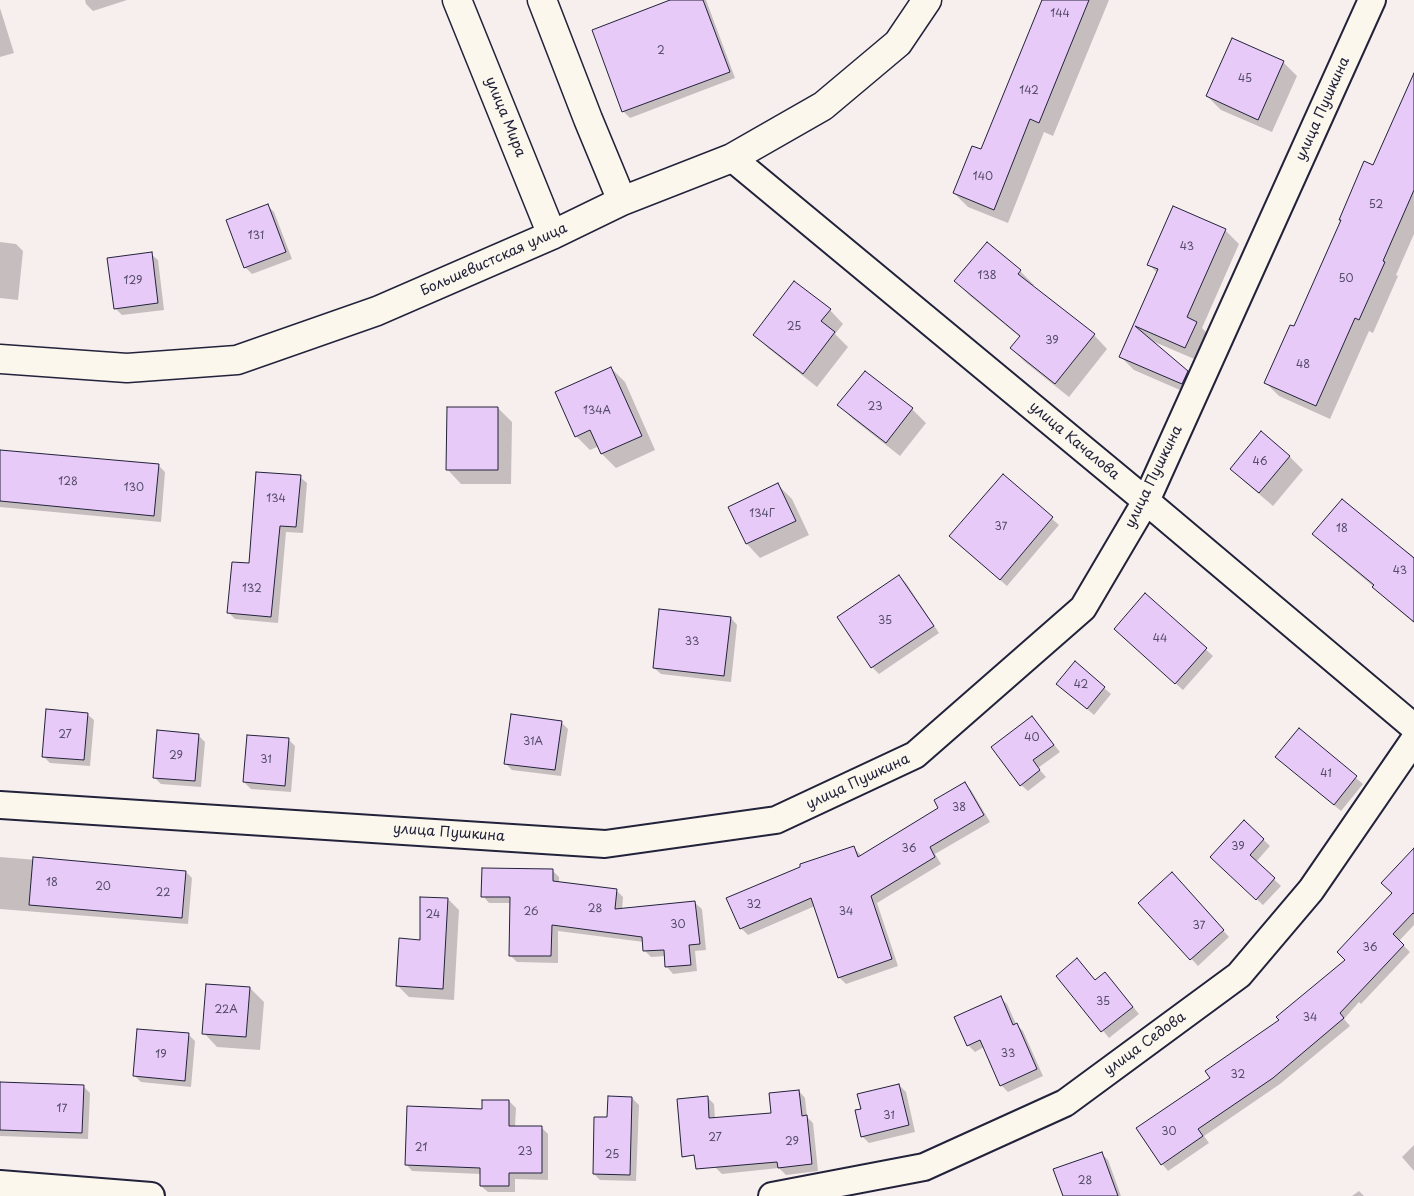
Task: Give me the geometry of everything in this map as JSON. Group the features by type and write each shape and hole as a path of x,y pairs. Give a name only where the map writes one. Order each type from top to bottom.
{"street":[{"name":"улица Мира","path":"457,0 552,235"},
{"path":"542,0 622,201"},
{"name":"Большевистская улица","path":"0,359 127,368 236,360 377,311 552,235 622,201 732,158 823,106 898,43 927,0"},
{"name":"улица Пушкина","path":"0,805 338,825 605,844 776,820 915,755 1083,608 1146,501 1372,0"},
{"name":"улица Качалова","path":"732,158 1146,501 1414,727"},
{"name":"улица Седова","path":"772,1196 924,1167 1064,1103 1239,975 1311,890 1414,740"},
{"path":"0,1184 151,1196"}],"building":[{"path":"670,0 703,0 730,72 622,112 592,30"},
{"path":"1042,0 1089,0 1039,123 1030,119 994,210 953,193 972,146 981,149"},
{"path":"1232,38 1284,61 1258,120 1206,96"},
{"path":"1414,73 1414,190 1359,320 1355,318 1316,406 1264,383 1290,325 1294,326 1341,220 1339,220 1364,161 1373,165"},
{"path":"268,204 286,252 244,268 226,220"},
{"path":"1173,206 1226,229 1187,317 1197,322 1185,348 1135,326 1188,371 1182,384 1119,357 1158,269 1147,265"},
{"path":"987,242 1021,270 1018,274 1095,334 1055,384 1010,348 1020,336 954,281"},
{"path":"152,252 158,303 114,309 107,258"},
{"path":"794,281 831,309 821,321 835,332 803,374 753,335"},
{"path":"611,367 642,436 601,454 590,430 575,437 555,392"},
{"path":"865,371 913,408 886,443 837,405"},
{"path":"447,407 498,407 498,470 446,470"},
{"path":"1261,431 1290,456 1259,493 1230,469"},
{"path":"0,450 159,464 154,516 0,501"},
{"path":"256,472 301,475 296,527 280,526 271,617 227,613 232,562 249,563"},
{"path":"1003,474 1053,517 1000,580 949,536"},
{"path":"778,483 796,521 746,544 728,507"},
{"path":"1342,499 1414,558 1414,622 1372,587 1374,585 1312,534"},
{"path":"899,575 934,626 871,668 837,617"},
{"path":"1145,593 1207,648 1175,684 1114,629"},
{"path":"659,609 731,617 724,676 653,668"},
{"path":"1075,661 1105,687 1087,709 1056,684"},
{"path":"46,709 88,713 84,760 42,757"},
{"path":"511,714 562,721 555,770 504,764"},
{"path":"1032,716 1054,745 1033,760 1040,770 1020,786 991,747"},
{"path":"1299,728 1357,776 1334,805 1275,757"},
{"path":"157,730 199,734 195,781 153,778"},
{"path":"247,735 289,738 285,786 243,782"},
{"path":"965,782 984,815 930,847 935,857 871,896 892,959 838,978 811,898 740,929 726,898 800,867 800,864 854,846 858,857 938,808 934,800"},
{"path":"1244,820 1264,839 1250,855 1275,878 1256,900 1210,857"},
{"path":"1414,848 1414,914 1393,934 1404,945 1340,1013 1344,1018 1273,1078 1198,1129 1203,1136 1161,1165 1136,1128 1210,1078 1205,1071 1279,1020 1276,1017 1345,960 1337,952 1392,893 1381,883"},
{"path":"33,857 186,871 182,918 29,905"},
{"path":"482,868 553,869 553,881 617,889 615,909 695,901 700,944 689,945 691,965 665,967 664,950 643,951 642,937 552,925 551,956 509,956 510,897 481,897"},
{"path":"1172,872 1224,930 1190,960 1138,903"},
{"path":"420,897 448,898 443,989 396,986 399,938 420,940"},
{"path":"1077,958 1095,980 1105,972 1133,1007 1101,1032 1056,976"},
{"path":"206,984 250,987 246,1037 202,1034"},
{"path":"1001,996 1013,1025 1017,1023 1037,1069 1000,1086 980,1040 967,1046 954,1017"},
{"path":"137,1029 189,1033 185,1081 133,1076"},
{"path":"0,1082 84,1085 82,1133 0,1130"},
{"path":"899,1084 909,1125 861,1137 855,1110 861,1109 857,1094"},
{"path":"799,1090 802,1116 807,1115 812,1164 778,1168 777,1162 696,1169 694,1155 682,1157 677,1099 708,1096 709,1118 771,1113 769,1093"},
{"path":"608,1096 632,1097 630,1175 593,1174 594,1117 607,1117"},
{"path":"482,1100 509,1100 509,1126 542,1126 542,1173 509,1173 509,1186 480,1186 480,1168 405,1165 407,1106 482,1109"},
{"path":"1102,1152 1118,1196 1063,1196 1053,1169"}]}
